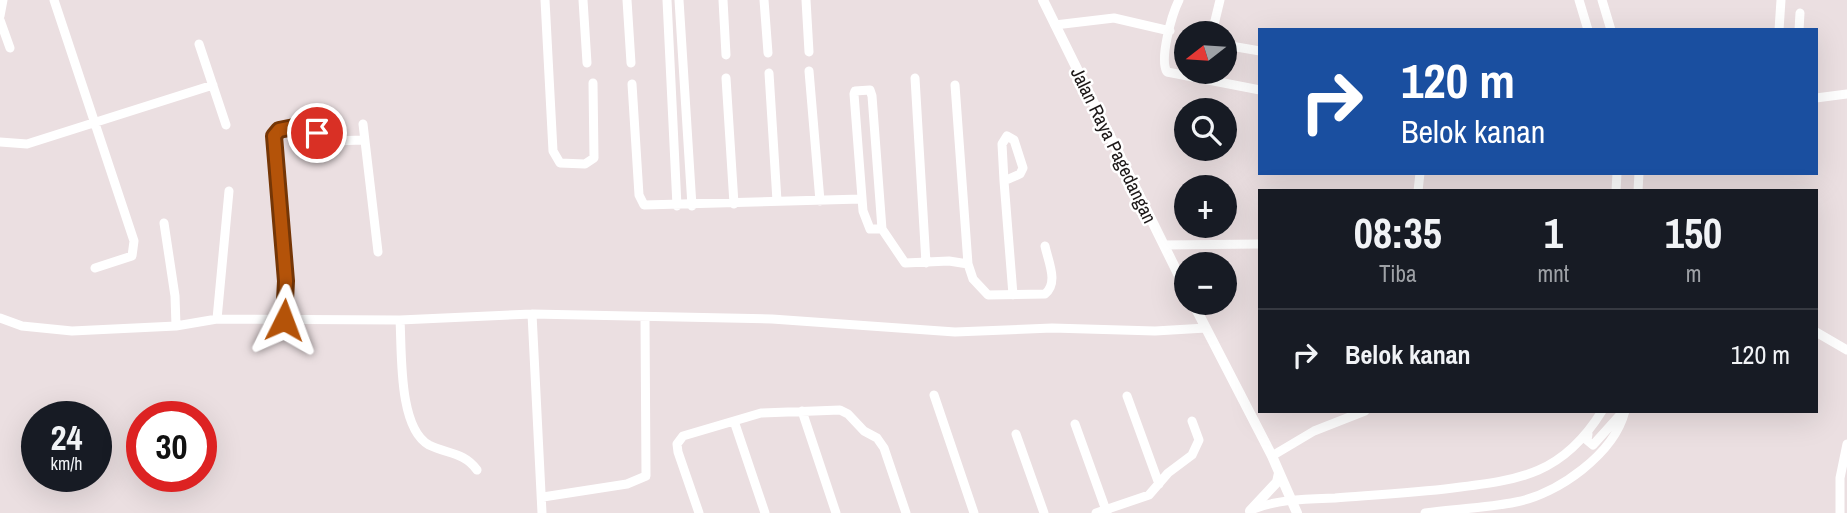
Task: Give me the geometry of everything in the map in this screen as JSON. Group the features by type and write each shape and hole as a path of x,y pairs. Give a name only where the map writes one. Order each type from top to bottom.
{"street":[{"path":"3,0 0,18 10,48"},
{"path":"54,0 134,242 132,257 95,268"},
{"path":"545,0 553,151 560,163 585,164 594,158 593,83"},
{"path":"583,0 587,63"},
{"path":"627,0 631,63"},
{"path":"667,0 677,206"},
{"path":"680,0 692,206"},
{"path":"723,0 726,55"},
{"path":"764,0 768,53"},
{"path":"806,0 809,52"},
{"name":"Jalan Raya Pagedangan","path":"1043,0 1174,265"},
{"path":"1179,0 1163,64 1167,72 1258,90"},
{"path":"1215,21 1220,0"},
{"path":"1579,0 1587,28"},
{"path":"1602,0 1610,28"},
{"path":"1779,28 1781,0"},
{"path":"1799,28 1800,13"},
{"path":"1055,25 1114,18 1170,31"},
{"path":"199,44 226,125"},
{"path":"1237,48 1258,51"},
{"path":"809,71 820,201"},
{"path":"769,73 777,201"},
{"path":"726,78 734,204"},
{"path":"915,78 926,263"},
{"path":"632,84 640,201 649,207 861,199"},
{"path":"0,142 27,144 213,85"},
{"path":"955,85 968,264 973,279 984,294 1045,294 1051,289 1052,279 1045,246"},
{"path":"882,229 868,226 861,199 855,91 867,90 872,96 882,229 905,263 948,261 968,264"},
{"path":"1818,98 1847,94"},
{"path":"363,124 378,252"},
{"path":"284,320 286,281 274,136 279,130 294,127 321,134 332,141 363,140"},
{"path":"1004,181 1020,174 1023,168 1012,137 1007,136 1002,144 1004,181 1013,295"},
{"path":"217,319 229,191"},
{"path":"164,223 175,296 176,326"},
{"path":"1164,245 1258,244"},
{"path":"0,318 22,326 72,331 176,326 217,319 400,320 532,314 772,319 955,332 1052,328 1155,331 1206,328"},
{"path":"532,314 542,513"},
{"path":"1199,315 1272,456 1297,513"},
{"path":"543,497 627,484 646,476 645,318"},
{"path":"400,320 406,403 411,423 419,437 429,445 461,456 477,470"},
{"path":"1818,333 1847,350"},
{"path":"934,395 974,513"},
{"path":"1127,396 1159,484"},
{"path":"699,513 677,444 683,436 761,413 840,410 848,414 864,432 877,438 884,448 906,513"},
{"path":"802,411 836,513"},
{"path":"1272,456 1314,431 1360,413"},
{"path":"1248,512 1274,501 1412,493 1515,481 1563,457 1588,434 1601,413"},
{"path":"1588,434 1587,440 1593,445 1622,413"},
{"path":"1425,513 1519,502 1575,474 1604,447 1623,413"},
{"path":"734,421 765,513"},
{"path":"1096,513 1149,495 1198,448 1199,440 1192,421"},
{"path":"1076,424 1107,511"},
{"path":"1016,434 1044,513"},
{"path":"1840,513 1840,478 1847,444"},
{"path":"1248,512 1277,482 1279,473"}],"route":[{"path":"284,320 286,281 274,136 278,130 294,127 317,133"}]}
